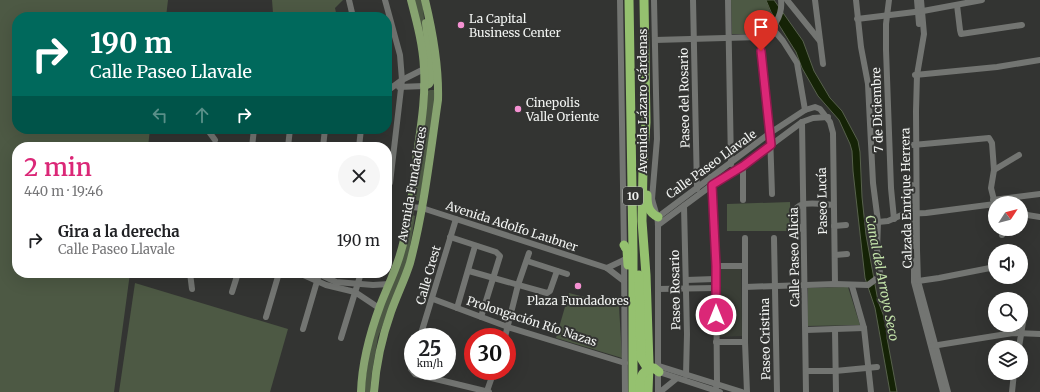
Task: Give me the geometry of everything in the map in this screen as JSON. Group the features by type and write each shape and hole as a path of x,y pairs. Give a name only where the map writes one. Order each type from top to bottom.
{"highway":[{"name":"Avenida Lázaro Cárdenas","path":"629,0 634,252 633,392"},
{"name":"Avenida Lázaro Cárdenas","path":"644,0 646,122 642,221 646,275 649,364 648,392"},
{"path":"643,168 647,186 647,204 652,214 658,221"},
{"path":"624,245 627,250 629,271 630,326 634,338"},
{"path":"634,252 637,258 640,276 641,349 643,363 646,366 657,369"},
{"path":"640,392 641,375 646,370 657,369"}],"main road":[{"name":"Avenida Fundadores","path":"392,276 399,257 411,207 422,119 424,69 422,45 411,0"},
{"name":"Avenida Fundadores","path":"374,392 376,366 380,347 409,264 422,208 438,100 439,85 434,38 425,0"},
{"path":"424,86 429,84 432,79 425,19 428,11"},
{"name":"Avenida Fundadores","path":"361,392 366,356 379,308 391,278"}],"street":[{"path":"349,0 352,12"},
{"path":"385,0 388,12"},
{"name":"Avenida Lázaro Cárdenas","path":"620,0 625,392"},
{"name":"Avenida Lázaro Cárdenas","path":"654,0 657,139 652,200 658,221 659,352 657,369 659,392"},
{"name":"Paseo del Rosario","path":"693,0 698,196"},
{"path":"728,0 732,172"},
{"path":"815,0 823,64"},
{"path":"856,0 857,19 868,84 873,183 878,222 877,250 879,278 884,295"},
{"name":"7 de Diciembre","path":"889,0 886,50 890,188 894,219"},
{"name":"Calzada Enrique Herrera","path":"917,0 924,34 915,75 914,282 948,392"},
{"name":"Calzada Enrique Herrera","path":"920,11 921,0"},
{"path":"857,19 920,11 979,0"},
{"path":"655,40 760,37 773,27 780,13 783,1"},
{"path":"783,1 821,42"},
{"path":"957,5 961,34 1022,25"},
{"path":"392,26 400,55 402,83 392,166"},
{"path":"773,27 797,63 805,110 815,107 820,109 828,117"},
{"path":"760,37 771,145 772,194"},
{"path":"915,75 997,67 1040,60"},
{"path":"392,88 424,69"},
{"path":"402,83 424,86"},
{"name":"Calle Paseo Llavale","path":"658,221 697,187 770,133 805,110"},
{"name":"Calle Paseo Llavale","path":"658,221 684,206 712,185 743,166 802,122 813,118 828,117"},
{"name":"Paseo Lucía","path":"828,117 833,133 835,284"},
{"name":"Calle Paseo Alicia","path":"802,122 806,392"},
{"path":"211,134 215,140"},
{"path":"914,144 989,138 991,140 994,170 991,188 993,196"},
{"path":"994,170 1019,155"},
{"path":"743,166 743,200"},
{"path":"657,369 676,379 718,391 716,342 716,266 711,177"},
{"path":"1028,196 1040,194"},
{"path":"878,222 894,219 904,214 988,203"},
{"path":"803,230 796,223 794,212 798,206 804,204 833,205"},
{"name":"Paseo Rosario","path":"684,206 686,375"},
{"name":"Avenida Adolfo Laubner","path":"411,207 422,208 607,268 624,281"},
{"name":"Calzada Enrique Herrera","path":"914,213 918,281 943,392"},
{"path":"1028,215 1040,217"},
{"name":"Calle Crest","path":"423,328 456,219"},
{"path":"834,226 846,225"},
{"path":"450,237 496,252 500,256 481,317"},
{"path":"745,238 745,342 747,392"},
{"name":"Paseo Cristina","path":"774,238 777,392"},
{"path":"457,308 476,246"},
{"path":"508,327 518,285 530,253"},
{"path":"835,255 847,254"},
{"path":"607,268 624,260"},
{"path":"527,261 567,274"},
{"path":"716,266 745,266"},
{"path":"918,281 988,268"},
{"path":"469,271 547,293 550,291 557,272"},
{"path":"191,278 192,289"},
{"path":"232,292 236,278"},
{"path":"266,317 278,278"},
{"path":"311,278 335,288 355,292 379,308"},
{"path":"303,329 318,278"},
{"path":"328,278 336,282 373,285 389,284"},
{"path":"341,338 359,278"},
{"path":"745,286 805,286 835,284 852,286 868,285 879,278"},
{"path":"686,280 715,279"},
{"path":"852,286 864,328 871,392"},
{"path":"658,289 716,288"},
{"name":"Prolongación Río Nazas","path":"432,299 508,327 625,363"},
{"path":"806,330 864,328"},
{"path":"835,330 836,392"},
{"path":"933,346 1022,332 1040,334"},
{"path":"1020,340 1022,332"},
{"path":"716,342 745,342"},
{"path":"641,349 646,353 659,352"},
{"path":"806,371 835,371 877,367"},
{"path":"657,369 686,375 742,392"},
{"path":"659,392 676,379"},
{"path":"439,380 488,392 491,380"},
{"path":"1012,392 1013,380"},
{"path":"644,392 653,392"}],"shaded area":[{"path":"0,0 168,0 167,12 12,12 12,134 149,134 149,142 12,142 12,278 129,278 114,392 0,392"},
{"path":"272,0 343,0 335,8 336,12 273,12"},
{"path":"414,0 422,0 428,59"},
{"path":"731,0 766,0 773,20 764,29 755,33 732,34"},
{"path":"766,0 774,0 803,41 814,71 830,98 842,111 858,141 866,235 878,301 887,329 887,338 897,392 890,392 875,308 865,278 852,151 850,144 839,120 818,96 802,68 796,52 771,12"},
{"path":"435,90 434,105 420,200 418,201 414,197 428,91"},
{"path":"790,202 791,231 727,231 727,204"},
{"path":"411,216 415,216 408,260 378,337 370,392 364,392 369,351"},
{"path":"741,268 742,336 717,337 717,269"},
{"path":"135,283 288,329 270,392 119,392"},
{"path":"848,287 860,325 807,326 808,288"},
{"path":"569,293 619,306 622,358 556,338"}],"place":[{"name":"La Capital Business Center","path":"461,25"},
{"name":"Cinepolis Valle Oriente","path":"518,109"},
{"name":"Plaza Fundadores","path":"578,286"}],"route":[{"path":"716,315 716,266 712,185 743,166 771,145 761,51"}],"water label":[{"name":"Canal del Arroyo Seco","path":"882,278"}]}
